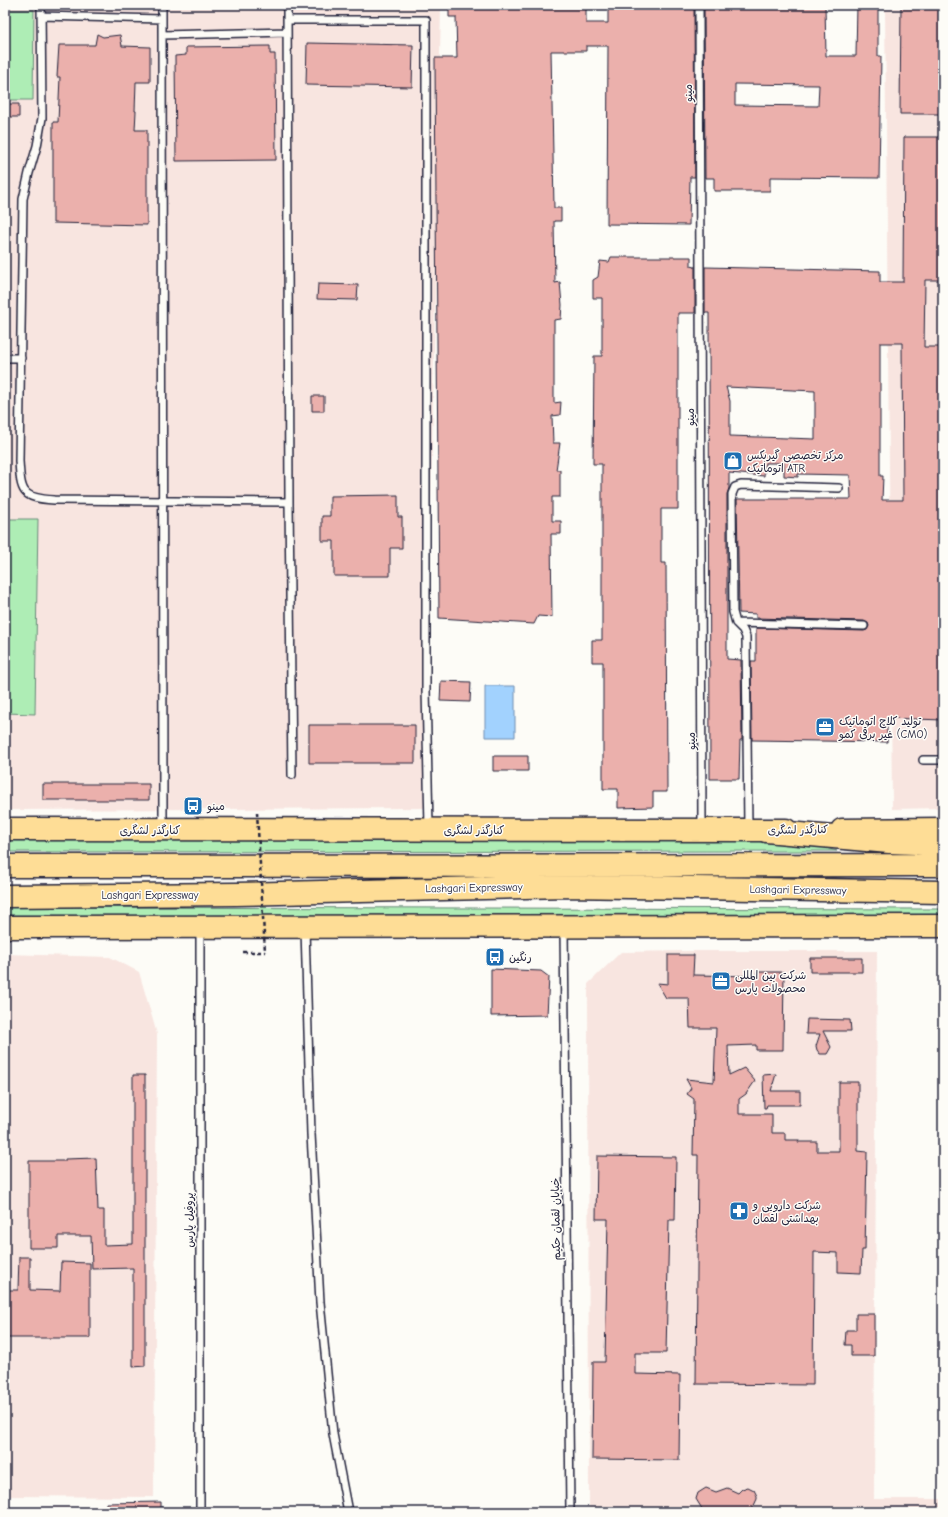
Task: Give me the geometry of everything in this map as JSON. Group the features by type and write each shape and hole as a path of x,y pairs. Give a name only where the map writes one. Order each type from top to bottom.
{"main road":[{"name":"کنارگذر لشگری","path":"5,830 943,829"},
{"path":"757,830 889,842 943,844"},
{"name":"Lashgari Expressway","path":"5,866 943,865"},
{"name":"Lashgari Expressway","path":"5,896 244,894 567,886 943,892"},
{"path":"5,927 200,928 304,926 943,926"}],"lane":[{"path":"42,5 42,118 37,146 28,173 23,199 19,461 20,482 22,489 28,495 37,499 289,502"},
{"path":"162,5 163,830"},
{"path":"287,5 289,502 292,775"},
{"name":"مینو","path":"699,5 702,830"},
{"path":"42,16 162,19"},
{"path":"287,20 426,20 426,689 429,830"},
{"path":"162,35 287,32"},
{"path":"5,358 20,358"},
{"path":"757,830 746,637 743,630 736,623 733,612 732,494 735,487 741,485 839,488"},
{"path":"736,623 864,626"},
{"path":"923,760 943,760"},
{"path":"304,926 311,1134 320,1302 333,1434 348,1512"},
{"name":"خیابان لقمان حکیم","path":"564,926 570,1512"},
{"name":"پروفیل پارس","path":"200,928 200,1512"}],"path":[{"path":"243,952 264,952 257,812"}],"shaded area":[{"path":"5,5 441,5 425,808 5,810"},
{"path":"885,5 943,5 943,808 892,809"},
{"path":"877,951 874,1499 943,1499 943,1512 589,1512 588,984 621,952"},
{"path":"5,954 110,957 139,972 157,1034 154,1497 5,1496"},
{"path":"5,1507 217,1507 217,1512 5,1512"}],"green space":[{"path":"5,10 34,10 33,100 5,100"},
{"path":"5,519 38,519 35,714 5,713"},
{"path":"5,838 791,839 837,851 5,852"},
{"path":"5,907 943,909 943,922 5,922"}],"water":[{"path":"485,686 515,686 515,737 485,737"}],"building":[{"path":"449,5 586,5 586,23 608,23 608,5 694,5 695,177 690,177 689,225 607,224 608,46 586,46 586,51 551,51 554,208 561,208 561,221 554,221 555,283 560,282 562,305 561,319 554,320 554,403 561,402 560,415 552,416 553,443 560,443 556,470 560,470 560,497 552,497 552,521 561,521 561,534 551,534 552,617 538,616 534,624 439,618 435,58 457,58 456,17 449,17"},
{"path":"704,5 825,5 826,56 856,56 857,5 878,5 878,56 881,56 879,178 770,177 770,191 714,191 714,178 705,178","holes":["735,84 819,85 818,106 735,105"]},
{"path":"901,5 943,5 943,114 900,114"},
{"path":"97,34 103,37 120,35 122,46 150,47 150,82 136,82 135,111 135,130 147,130 147,225 53,223 53,122 58,122 60,77 57,77 59,45 95,45"},
{"path":"307,43 413,45 412,87 306,85"},
{"path":"270,46 270,54 275,54 276,160 176,161 175,56 186,55 186,47"},
{"path":"5,104 19,104 19,117 5,117"},
{"path":"904,137 943,137 943,280 925,280 924,347 943,347 943,720 887,718 887,742 752,740 751,661 756,661 756,628 864,631 867,630 869,626 868,623 864,621 756,618 756,614 739,613 737,499 851,499 850,475 798,474 798,477 784,476 784,463 765,463 764,476 729,473 729,488 727,494 727,659 741,660 742,740 740,740 739,779 710,779 709,313 705,313 705,267 880,271 880,282 903,282","holes":["880,343 902,343 903,500 882,500 883,476 880,476","726,387 815,391 815,439 730,436 730,401"]},
{"path":"611,257 691,257 691,266 695,267 695,313 678,313 678,509 661,509 661,563 666,563 667,792 653,792 653,807 618,808 618,789 603,789 603,662 592,662 592,640 602,640 602,464 593,464 594,356 602,356 602,298 593,298 593,280 598,277 600,261 609,262"},
{"path":"318,284 358,285 357,300 317,299"},
{"path":"312,396 324,396 324,411 312,411"},
{"path":"398,495 398,517 402,517 402,548 390,548 390,576 334,576 334,541 322,541 322,516 330,516 330,496"},
{"path":"441,681 471,682 470,702 440,701"},
{"path":"309,725 415,725 415,763 309,763"},
{"path":"493,756 528,756 528,771 493,771"},
{"path":"43,784 149,784 149,800 43,800"},
{"path":"668,955 694,955 693,975 757,976 757,972 784,972 783,1050 756,1050 756,1045 728,1046 729,1075 744,1068 755,1081 746,1094 739,1099 739,1114 772,1114 772,1133 785,1133 785,1140 817,1142 817,1151 839,1151 839,1082 858,1082 858,1151 867,1152 865,1250 862,1250 861,1273 838,1272 838,1253 814,1252 813,1385 696,1384 698,1155 693,1155 694,1099 687,1094 691,1088 686,1079 714,1082 716,1028 690,1028 689,998 666,998 657,983 668,984"},
{"path":"810,958 862,958 862,972 810,972"},
{"path":"491,969 541,971 549,977 547,1015 491,1016"},
{"path":"807,1019 850,1020 851,1031 823,1031 831,1047 827,1054 820,1054 816,1046 820,1034 806,1034"},
{"path":"776,1074 771,1091 800,1091 800,1105 767,1105 766,1108 764,1108 763,1075"},
{"path":"133,1075 145,1075 145,1366 133,1367 133,1268 92,1269 91,1236 58,1236 58,1248 29,1248 29,1161 65,1161 65,1159 96,1158 98,1210 104,1210 104,1245 133,1244"},
{"path":"597,1156 676,1157 675,1220 669,1220 666,1353 635,1353 635,1374 680,1375 679,1460 592,1459 593,1362 605,1362 608,1219 596,1219"},
{"path":"19,1257 30,1257 30,1290 60,1291 61,1262 90,1263 90,1338 5,1338 5,1290 18,1290"},
{"path":"856,1314 874,1314 874,1356 851,1356 851,1345 845,1345 846,1330 856,1330"},
{"path":"748,1487 754,1490 757,1496 751,1512 704,1512 696,1499 698,1493 706,1488 716,1492 727,1488 738,1493 742,1489"},
{"path":"161,1502 161,1512 106,1512 106,1503"}],"place":[{"name":"مرکز تخصصی گیربکس اتوماتیک ATR","path":"733,461"},
{"name":"تولید کلاچ اتوماتیک غیر برقی کمو (CMO)","path":"825,727"},
{"name":"مینو","path":"193,806"},
{"name":"رنگین","path":"495,957"},
{"name":"شرکت بین المللی محصولات پارس","path":"721,981"},
{"name":"شرکت دارویی و بهداشتی لقمان","path":"739,1211"}]}
